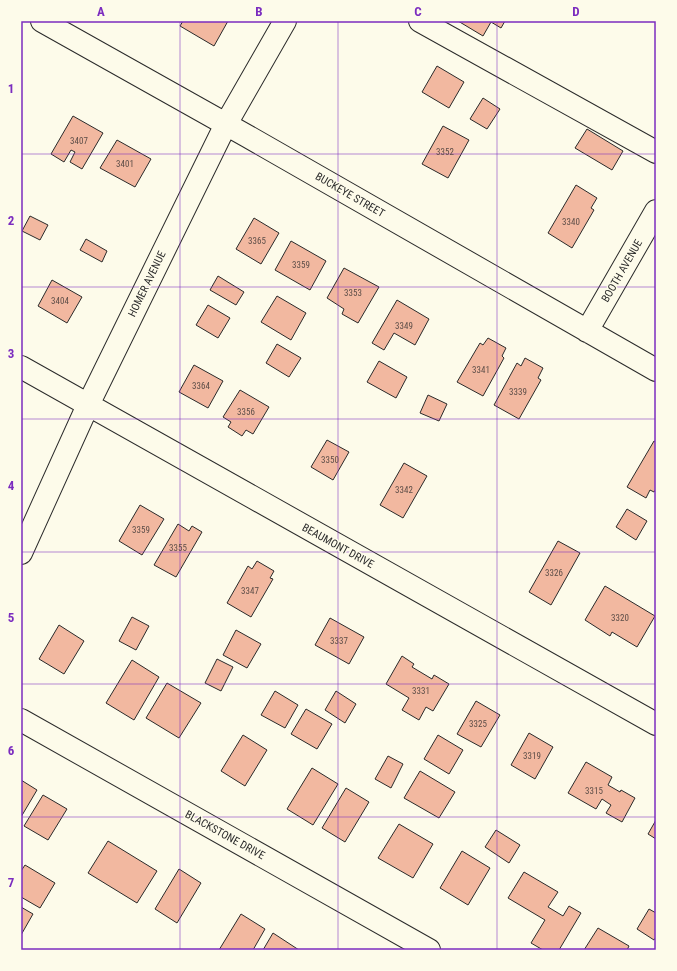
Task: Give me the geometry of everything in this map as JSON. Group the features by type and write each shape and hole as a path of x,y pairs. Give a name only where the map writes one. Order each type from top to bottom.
{"street":[{"name":"BUCKEYE STREET","path":"42,21 226,124 656,370"},
{"name":"HOMER AVENUE","path":"21,553 88,405 226,124 285,21"},
{"path":"420,21 656,152"},
{"name":"BOOTH AVENUE","path":"588,331 656,212"},
{"name":"BEAUMONT DRIVE","path":"21,367 656,724"},
{"name":"BLACKSTONE DRIVE","path":"21,720 429,950"}],"building":[{"path":"183,21 228,21 214,46 180,26"},
{"path":"458,21 505,21 501,28 491,22 483,36"},
{"path":"437,66 464,82 449,108 422,92"},
{"path":"483,98 500,109 487,129 470,119"},
{"path":"73,116 103,133 82,169 70,162 75,152 71,150 64,162 51,154"},
{"path":"443,126 469,140 448,178 422,164"},
{"path":"587,129 623,151 612,170 575,148"},
{"path":"117,140 151,159 135,187 100,168"},
{"path":"576,185 597,198 591,208 594,210 572,248 548,233"},
{"path":"30,216 48,225 40,240 22,231"},
{"path":"254,218 279,233 261,264 236,249"},
{"path":"86,239 107,251 102,262 80,250"},
{"path":"291,241 326,261 310,290 275,270"},
{"path":"344,268 379,287 358,323 342,314 344,309 327,298"},
{"path":"218,276 244,292 236,305 210,290"},
{"path":"52,280 82,297 67,323 38,306"},
{"path":"277,296 306,313 291,340 261,322"},
{"path":"397,300 429,319 415,345 394,333 384,350 372,343"},
{"path":"208,305 230,318 218,338 196,325"},
{"path":"488,338 506,348 502,356 504,358 483,396 457,382 480,343 483,345"},
{"path":"277,344 301,358 289,377 266,363"},
{"path":"525,358 543,368 538,378 541,380 519,419 494,405 517,363 521,366"},
{"path":"379,361 407,377 396,398 367,382"},
{"path":"194,365 223,381 208,408 179,392"},
{"path":"240,390 269,407 253,434 246,430 242,436 228,427 231,422 223,417"},
{"path":"428,395 447,404 439,421 420,413"},
{"path":"327,440 349,452 333,480 311,467"},
{"path":"654,441 656,442 656,489 654,492 650,490 646,498 627,487"},
{"path":"404,463 427,476 403,518 380,505"},
{"path":"140,505 164,519 142,555 119,541"},
{"path":"627,509 647,521 636,540 616,527"},
{"path":"178,524 189,531 192,526 202,532 176,577 154,565"},
{"path":"558,541 580,553 551,605 529,592"},
{"path":"257,561 274,571 270,578 273,579 251,617 227,603 248,566 252,569"},
{"path":"605,586 655,616 637,647 612,632 610,636 585,620"},
{"path":"132,617 149,626 136,650 119,641"},
{"path":"330,618 364,637 349,664 315,645"},
{"path":"59,625 84,641 64,674 39,659"},
{"path":"236,630 261,644 247,668 223,655"},
{"path":"402,656 414,664 412,667 432,679 434,675 449,684 433,711 426,707 419,720 402,710 409,698 386,684"},
{"path":"217,659 233,667 221,691 205,683"},
{"path":"132,660 159,677 134,720 106,703"},
{"path":"167,683 201,703 179,738 146,718"},
{"path":"275,691 298,705 285,728 261,715"},
{"path":"336,691 356,704 345,723 325,710"},
{"path":"476,701 500,715 481,747 457,734"},
{"path":"306,709 332,724 317,749 291,734"},
{"path":"529,733 553,747 535,779 511,765"},
{"path":"243,735 267,750 245,786 221,771"},
{"path":"438,735 463,750 449,774 424,759"},
{"path":"388,756 403,764 391,788 375,779"},
{"path":"586,762 612,777 608,785 635,798 622,822 606,813 611,805 602,799 596,809 568,793"},
{"path":"312,768 338,784 313,825 287,809"},
{"path":"420,771 455,792 439,818 404,798"},
{"path":"21,780 37,790 21,817"},
{"path":"346,788 369,802 345,842 322,828"},
{"path":"43,795 67,809 48,840 24,826"},
{"path":"656,820 656,839 648,834"},
{"path":"399,824 433,844 413,878 378,858"},
{"path":"496,830 520,845 509,863 485,847"},
{"path":"108,841 157,871 137,903 88,873"},
{"path":"462,851 490,868 468,905 440,888"},
{"path":"25,865 55,883 40,908 21,897 21,871"},
{"path":"179,869 201,883 177,923 155,909"},
{"path":"524,872 558,892 548,907 563,916 569,906 581,913 559,950 543,950 531,943 545,920 508,898"},
{"path":"21,907 33,914 21,935"},
{"path":"649,909 656,913 656,937 654,940 637,929"},
{"path":"241,914 265,929 253,950 219,950"},
{"path":"598,928 629,946 627,950 584,950"},
{"path":"273,933 299,950 263,950"}]}
